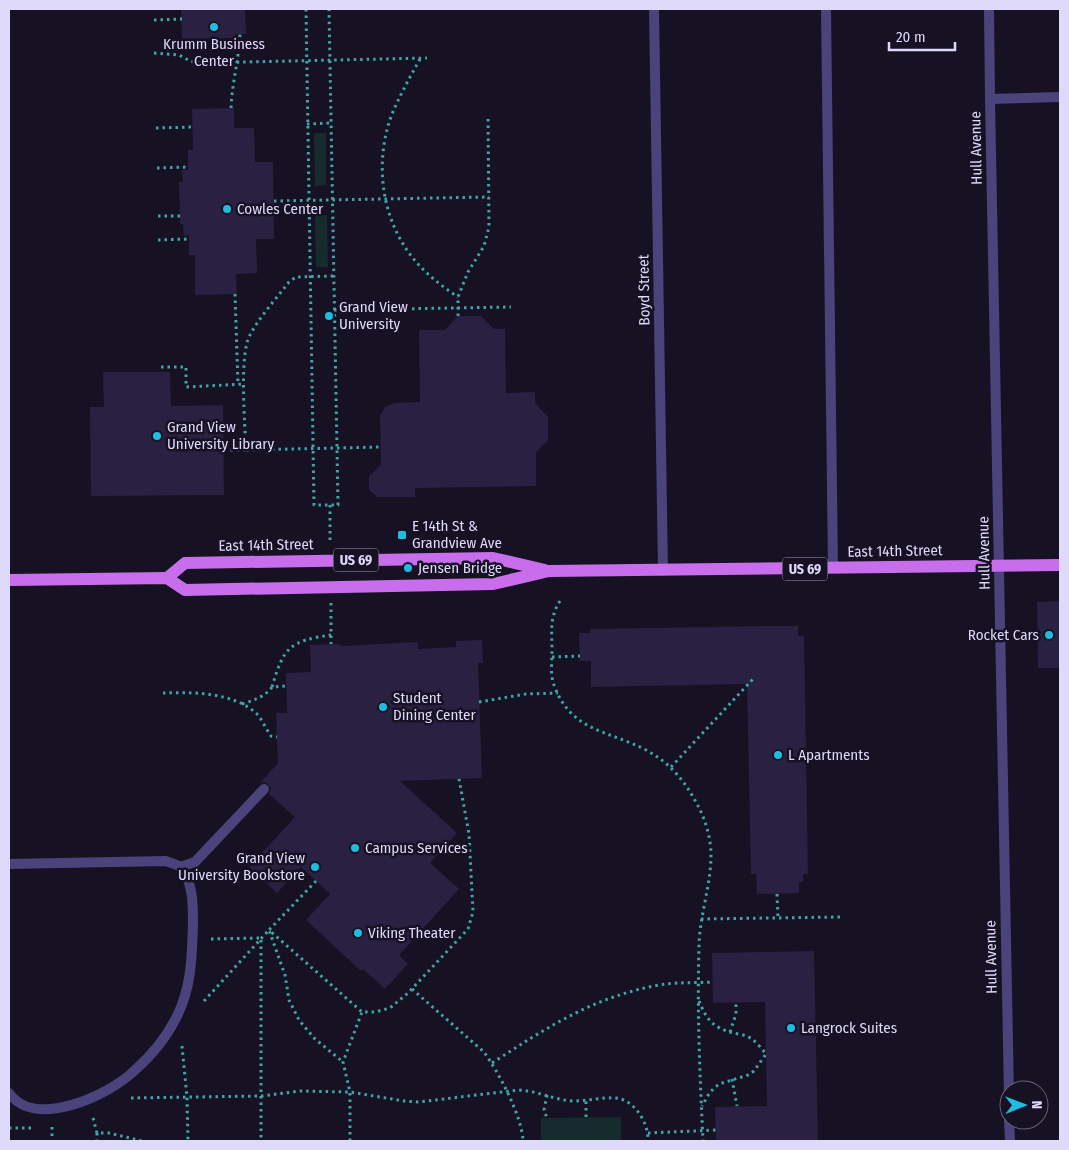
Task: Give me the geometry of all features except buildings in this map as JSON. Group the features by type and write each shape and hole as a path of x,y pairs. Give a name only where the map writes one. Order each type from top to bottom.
{"main road":[{"name":"East 14th Street","path":"167,578 185,563 204,562 493,558 549,571"},
{"name":"East 14th Street","path":"9,580 167,578 185,590 493,584 549,571 1060,565"}],"street":[{"name":"Boyd Street","path":"654,9 663,571"},
{"path":"826,9 833,568"},
{"name":"Hull Avenue","path":"989,9 1009,1080"},
{"path":"990,98 1060,97"},
{"path":"180,867 195,862 264,789"},
{"path":"9,864 166,861 180,867 190,886 193,909 192,960 187,988 176,1017 156,1050 133,1073 104,1092 74,1105 42,1110 23,1105 9,1093"}],"path":[{"path":"306,9 314,505 338,505 329,9"},
{"path":"154,20 182,20"},
{"path":"231,108 240,34"},
{"path":"154,53 171,53 190,61 200,62 427,58"},
{"path":"421,58 405,86 392,115 385,138 382,180 386,200 396,230 409,253 423,270 442,287 458,297"},
{"path":"458,316 458,297 468,272 484,246 489,227 488,115"},
{"path":"307,124 331,123"},
{"path":"156,128 193,127"},
{"path":"157,168 188,167"},
{"path":"274,201 489,197"},
{"path":"158,216 180,216"},
{"path":"158,240 189,239"},
{"path":"246,450 246,346 250,335 289,282 296,277 334,276"},
{"path":"235,294 238,385"},
{"path":"334,310 511,307"},
{"path":"161,367 186,367 186,386 245,384"},
{"path":"224,450 381,447"},
{"path":"560,600 554,610 551,622 553,684 558,694 572,715 584,725 646,750 671,767 683,781 698,805 708,832 711,854 698,946 702,1141"},
{"path":"241,704 268,693 278,665 286,650 311,638 331,635"},
{"path":"552,657 580,656"},
{"path":"671,767 753,679"},
{"path":"272,686 286,686"},
{"path":"163,693 209,693 241,704 256,714 271,736 277,737"},
{"path":"479,702 526,694 558,694"},
{"path":"269,930 362,1012 375,1012 390,1008 412,989 468,929 473,912 469,834 459,779"},
{"path":"204,1001 316,881"},
{"path":"777,894 778,918"},
{"path":"701,919 840,917"},
{"path":"269,930 285,975 289,1000 299,1020 314,1038 343,1062"},
{"path":"211,939 261,938"},
{"path":"260,1141 262,1096 261,938"},
{"path":"492,1063 552,1024 600,1002 659,985 713,982"},
{"path":"412,989 484,1052 492,1063 520,1122 523,1141"},
{"path":"698,999 705,1015 712,1023 721,1029 754,1040 766,1054 748,1075 719,1084 710,1092 702,1106"},
{"path":"730,1032 736,1014 736,1002"},
{"path":"350,1141 350,1092 343,1062 362,1012"},
{"path":"182,1046 188,1097 188,1141"},
{"path":"732,1079 737,1106"},
{"path":"131,1098 262,1096 300,1091 350,1092 418,1102 506,1092 532,1091 557,1099 573,1101 617,1098 627,1102 644,1120 648,1141"},
{"path":"547,1095 544,1110 547,1118"},
{"path":"586,1100 586,1117"},
{"path":"93,1118 97,1141"},
{"path":"52,1127 52,1141"},
{"path":"9,1128 35,1128"},
{"path":"648,1133 716,1130"},
{"path":"97,1133 109,1133 142,1141"}],"green space":[{"path":"314,133 326,133 326,185 315,186"},
{"path":"315,215 327,215 328,267 316,267"},
{"path":"621,1117 621,1141 541,1141 541,1118"}],"place":[{"name":"Krumm Business Center","path":"214,27"},
{"name":"Cowles Center","path":"227,209"},
{"name":"Grand View University","path":"329,316"},
{"name":"Grand View University Library","path":"157,436"},
{"name":"E 14th St & Grandview Ave","path":"402,535"},
{"name":"Jensen Bridge","path":"408,568"},
{"name":"Rocket Cars","path":"1049,635"},
{"name":"Student Dining Center","path":"383,707"},
{"name":"L Apartments","path":"778,755"},
{"name":"Campus Services","path":"355,848"},
{"name":"Grand View University Bookstore","path":"315,867"},
{"name":"Viking Theater","path":"358,933"},
{"name":"Langrock Suites","path":"791,1028"}]}
